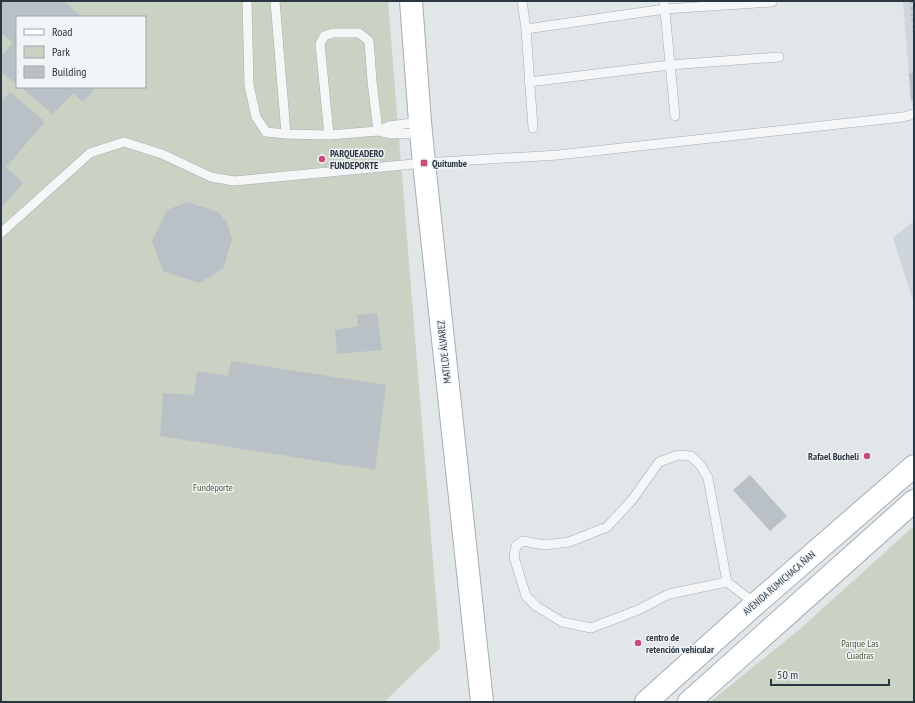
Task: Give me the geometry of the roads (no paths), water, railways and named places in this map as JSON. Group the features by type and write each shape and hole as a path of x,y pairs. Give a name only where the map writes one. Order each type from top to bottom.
{"street":[{"name":"MATILDE ÁLVAREZ","path":"411,1 424,163 482,702"},
{"name":"AVENIDA RUMICHACA ÑAN","path":"646,702 914,466"},
{"path":"688,702 914,501"},
{"path":"756,604 776,624"}],"lane":[{"path":"247,1 249,85 256,117 266,132 329,135 378,130 389,126 421,127"},
{"path":"275,1 286,134"},
{"path":"522,1 526,29 533,128"},
{"path":"526,29 664,5 772,2"},
{"path":"664,5 675,116"},
{"path":"329,135 320,44 324,36 333,33 359,33 369,41 378,130"},
{"path":"529,82 670,64 779,57"},
{"path":"1,233 90,153 124,142 162,154 211,177 234,181 424,163 558,155 903,117 914,114"},
{"path":"727,582 669,594 638,610 591,628 562,622 536,606 526,596 514,557 516,546 524,541 544,545 569,542 607,527 632,500 658,462 678,455 691,456 701,466 708,478 727,582 756,604"}],"place":[{"name":"PARQUEADERO FUNDEPORTE","path":"322,159"},
{"name":"Quitumbe","path":"424,163"},
{"name":"Rafael Bucheli","path":"867,456"},
{"name":"centro de retención vehicular","path":"638,643"}],"park label":[{"name":"Fundeporte","path":"213,487"},
{"name":"Parque Las Cuadras","path":"860,648"}]}
